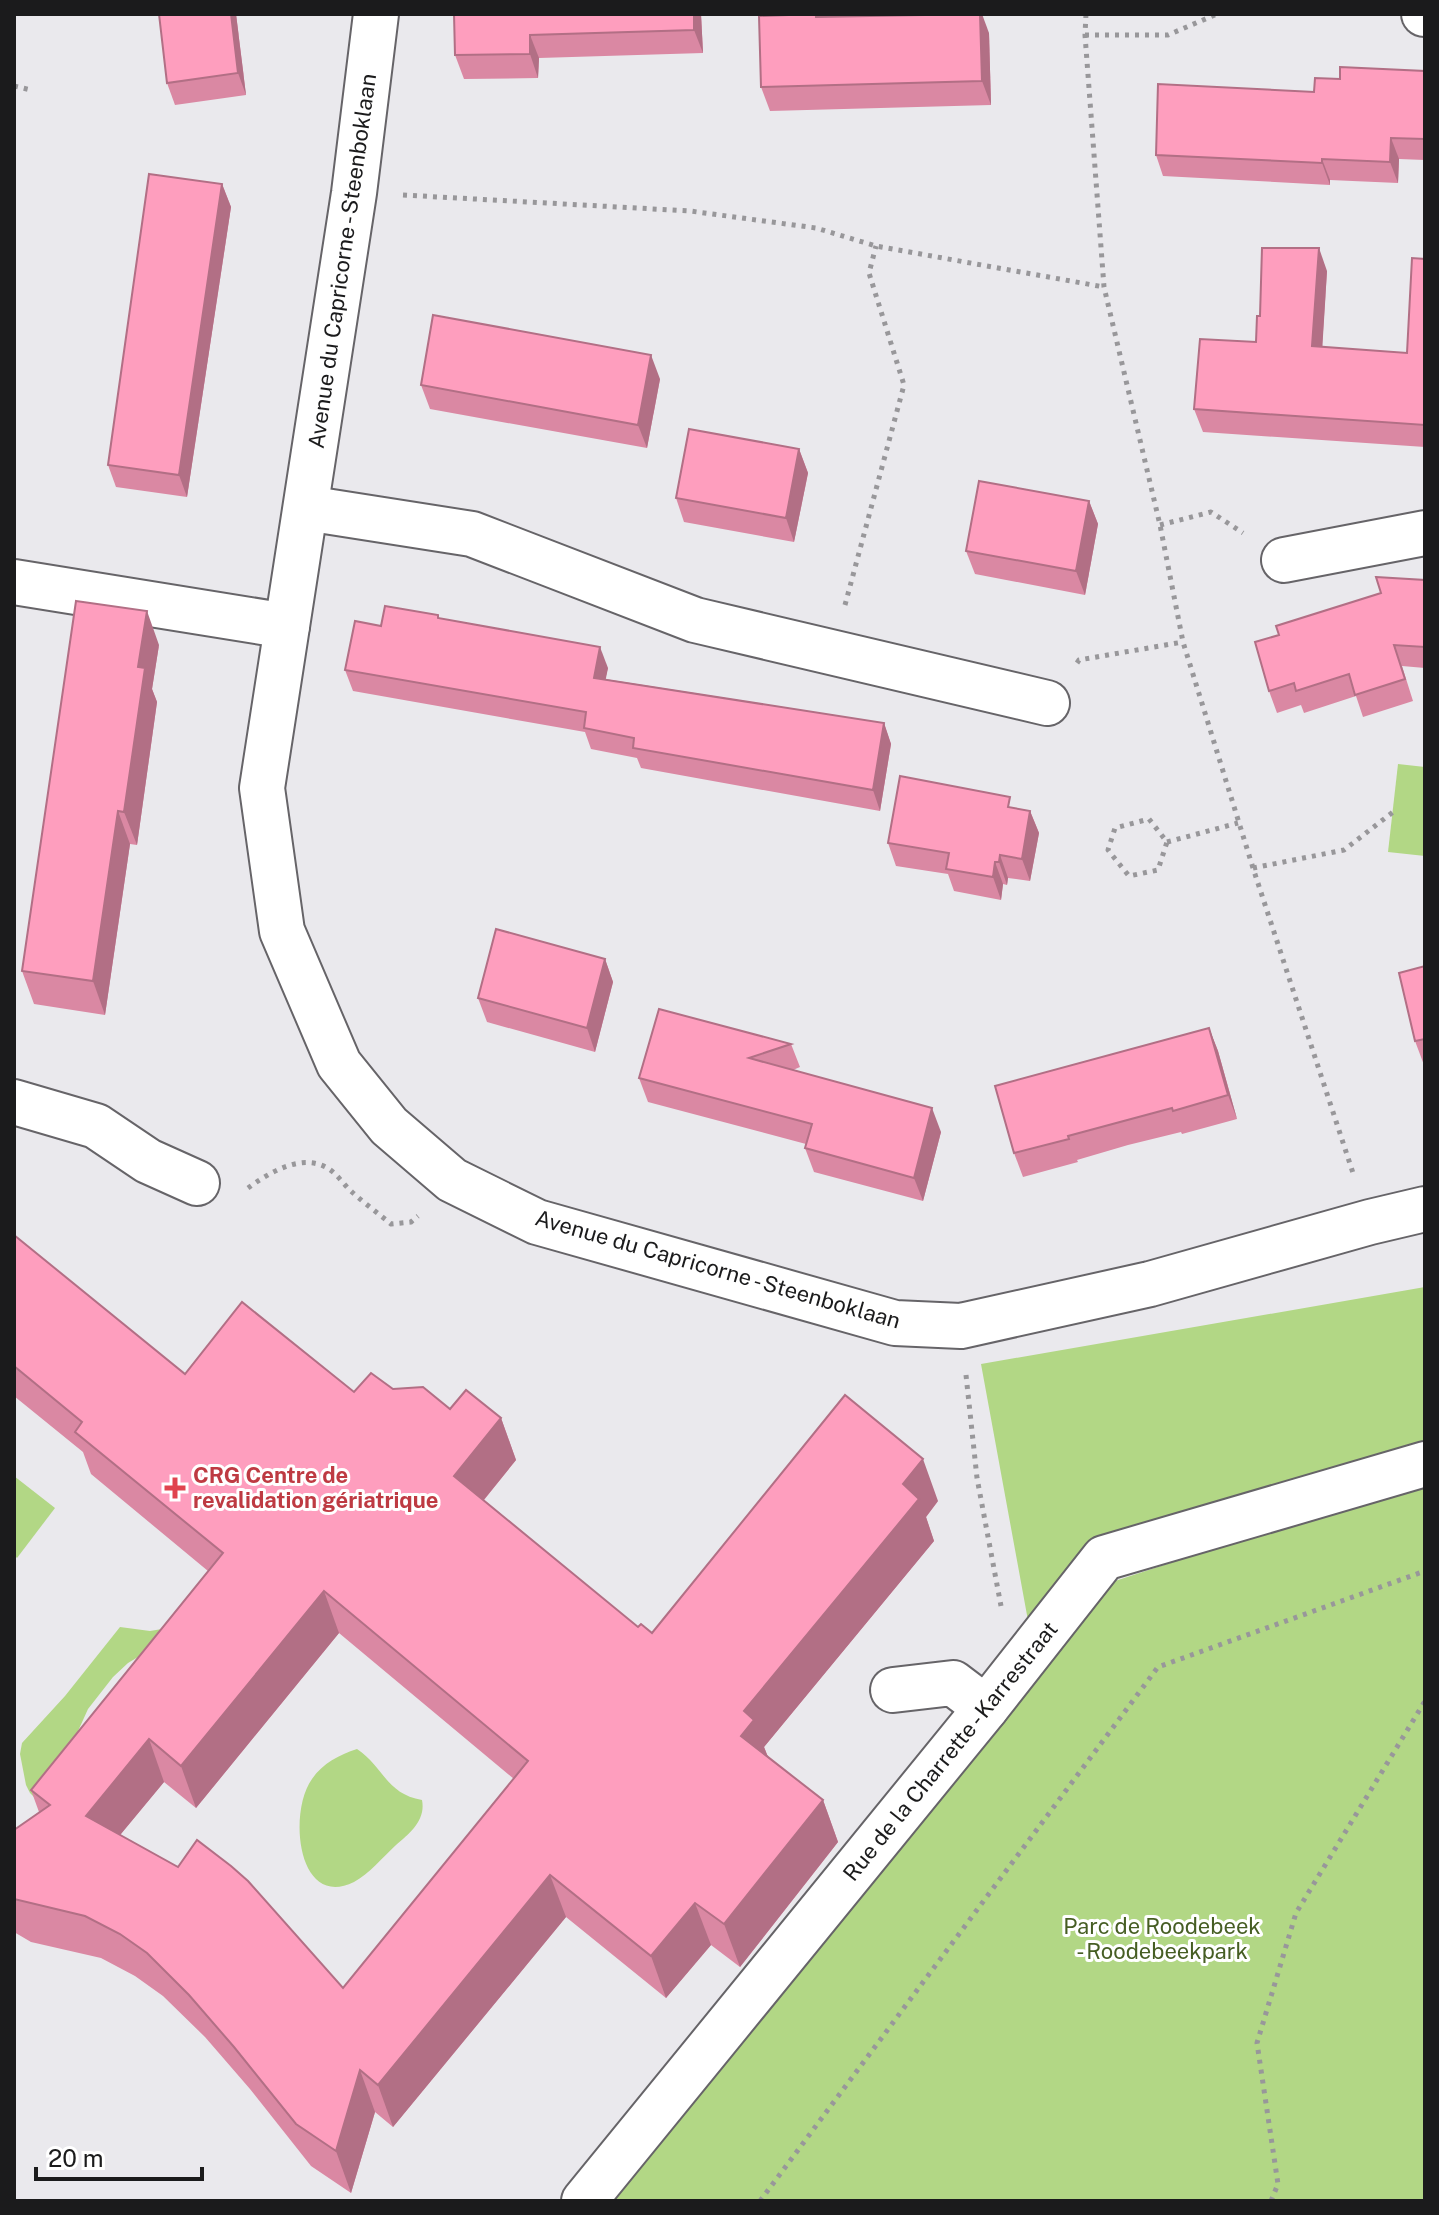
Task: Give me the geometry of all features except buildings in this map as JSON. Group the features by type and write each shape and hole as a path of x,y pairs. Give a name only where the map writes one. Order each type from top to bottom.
{"street":[{"name":"Avenue du Capricorne - Steenboklaan","path":"376,14 354,193 262,788 282,931 339,1064 389,1126 452,1180 537,1222 895,1323 961,1326 1150,1284 1425,1209"},
{"path":"306,508 472,534 695,620 1047,703"},
{"path":"1284,560 1425,533"},
{"path":"14,582 287,626"},
{"path":"14,1102 96,1126 148,1161 197,1183"},
{"name":"Rue de la Charrette - Karrestraat","path":"584,2201 986,1708 1104,1558 1425,1464"},
{"path":"893,1690 953,1683 986,1708"}],"path":[{"path":"1086,14 1104,287 1160,525 1183,642 1238,823 1370,1222"},
{"path":"1085,35 1168,35 1217,14"},
{"path":"14,86 31,90"},
{"path":"354,193 690,211 816,228 876,246 1104,287"},
{"path":"832,653 904,385 869,273 876,246"},
{"path":"1160,525 1211,512 1284,560"},
{"path":"1047,703 1079,660 1183,642"},
{"path":"1253,868 1344,850 1393,812"},
{"path":"1149,819 1167,842 1158,870 1129,876 1108,850 1115,828 1149,819"},
{"path":"1167,842 1238,823"},
{"path":"197,1183 218,1201 233,1199 273,1172 299,1162 315,1163 331,1170 349,1190 391,1224 411,1222 434,1203 452,1180"},
{"path":"961,1326 977,1478 1014,1673"},
{"path":"760,2201 1158,1667 1425,1571"},
{"path":"1271,2201 1278,2184 1257,2043 1296,1913 1425,1701"}],"green space":[{"path":"1398,764 1425,767 1425,856 1388,852"},
{"path":"1425,1287 1425,1447 1082,1551 1029,1626 981,1364"},
{"path":"14,1476 55,1508 17,1558 14,1555"},
{"name":"Parc de Roodebeek - Roodebeekpark","path":"1425,1480 1425,2201 612,2201 1115,1581"},
{"path":"120,1627 150,1631 162,1629 148,1651 113,1677 88,1709 74,1740 56,1819 26,1785 20,1754 22,1743 65,1696"},
{"path":"357,1749 392,1786 422,1800 422,1814 411,1831 365,1875 354,1882 335,1887 320,1882 309,1870 303,1853 300,1813 305,1794 316,1773 332,1760"}],"place":[{"name":"CRG Centre de revalidation gériatrique","path":"175,1488"}]}
